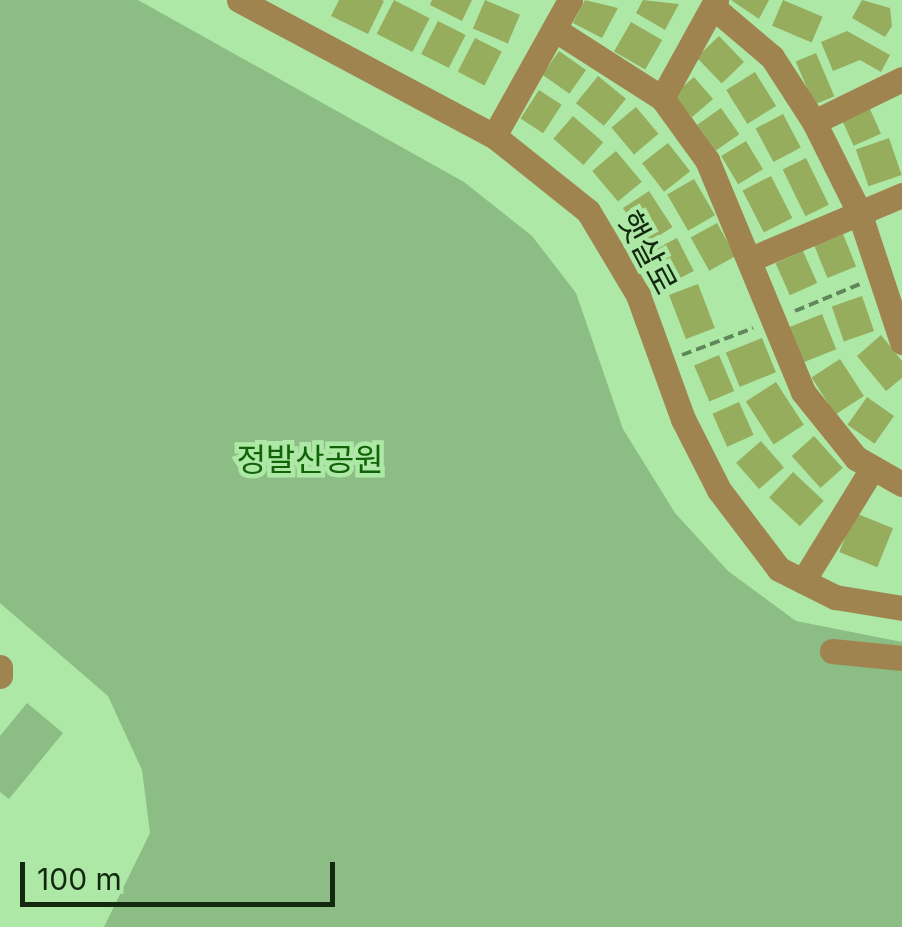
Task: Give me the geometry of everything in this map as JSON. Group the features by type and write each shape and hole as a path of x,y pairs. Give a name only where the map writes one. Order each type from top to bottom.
{"street":[{"path":"494,136 570,0"},
{"name":"햇살로","path":"252,3 494,136 588,211 638,295 682,419 719,490 779,569 834,597 902,608"},
{"path":"662,98 714,3 772,56 814,122 859,212 902,342"},
{"path":"554,29 662,98 708,160 753,258 803,392 831,434 872,469 902,484"},
{"path":"814,122 902,79"},
{"path":"753,258 902,194"},
{"path":"803,581 872,469"},
{"path":"832,650 902,658"},
{"path":"0,667 0,676"}],"path":[{"path":"681,356 860,284"}],"green space":[{"name":"정발산공원","path":"0,0 138,0 464,182 532,236 576,293 623,429 675,513 728,571 796,621 902,642 902,927 104,927 150,833 142,770 108,696 0,603"},
{"path":"27,703 63,733 9,799 0,792 0,736"}],"building":[{"path":"339,0 384,1 368,34 331,16"},
{"path":"394,0 430,18 412,52 377,34"},
{"path":"432,0 472,0 462,21 430,5"},
{"path":"485,0 520,15 508,43 473,29"},
{"path":"585,0 618,8 602,38 573,23"},
{"path":"643,0 679,4 665,30 636,13"},
{"path":"731,0 769,0 759,19"},
{"path":"783,0 823,17 812,43 772,26"},
{"path":"862,0 890,8 892,26 885,37 852,18"},
{"path":"438,21 466,35 449,68 421,54"},
{"path":"631,22 662,40 645,69 614,51"},
{"path":"847,31 890,55 881,72 860,60 833,71 821,42"},
{"path":"719,36 744,62 722,83 697,58"},
{"path":"475,38 502,52 484,85 458,72"},
{"path":"559,51 586,70 569,94 542,75"},
{"path":"816,53 834,96 814,105 796,62"},
{"path":"755,72 776,106 747,124 726,90"},
{"path":"598,76 626,99 604,126 576,103"},
{"path":"694,77 713,99 692,117 673,95"},
{"path":"539,90 562,105 543,133 520,119"},
{"path":"636,107 658,134 634,154 611,128"},
{"path":"721,108 739,134 716,151 697,125"},
{"path":"870,109 881,134 854,146 843,121"},
{"path":"783,114 801,148 773,162 756,129"},
{"path":"573,116 603,142 584,165 553,139"},
{"path":"889,138 902,175 869,186 856,149"},
{"path":"746,141 763,169 738,184 721,156"},
{"path":"668,143 690,171 664,192 642,163"},
{"path":"616,151 642,182 618,202 592,171"},
{"path":"806,158 829,205 805,216 783,169"},
{"path":"771,176 792,218 764,232 742,191"},
{"path":"694,179 715,215 688,231 667,194"},
{"path":"649,191 672,227 646,244 623,208"},
{"path":"717,223 735,256 709,271 691,238"},
{"path":"843,234 856,266 827,278 814,246"},
{"path":"677,238 694,271 666,285 649,252"},
{"path":"803,251 817,283 790,295 776,263"},
{"path":"698,284 715,328 686,339 669,295"},
{"path":"862,296 874,331 844,341 832,306"},
{"path":"822,314 836,349 804,362 790,327"},
{"path":"881,335 902,361 902,378 886,391 857,356"},
{"path":"762,338 776,372 740,387 726,353"},
{"path":"719,355 734,391 709,401 694,366"},
{"path":"840,359 864,396 835,414 811,378"},
{"path":"776,382 804,425 774,444 746,402"},
{"path":"867,397 894,416 875,444 847,425"},
{"path":"739,402 754,435 727,447 713,414"},
{"path":"814,436 843,468 820,488 792,456"},
{"path":"761,441 784,467 759,489 736,463"},
{"path":"793,472 824,501 800,526 769,498"},
{"path":"855,513 893,528 877,567 839,552"}]}
